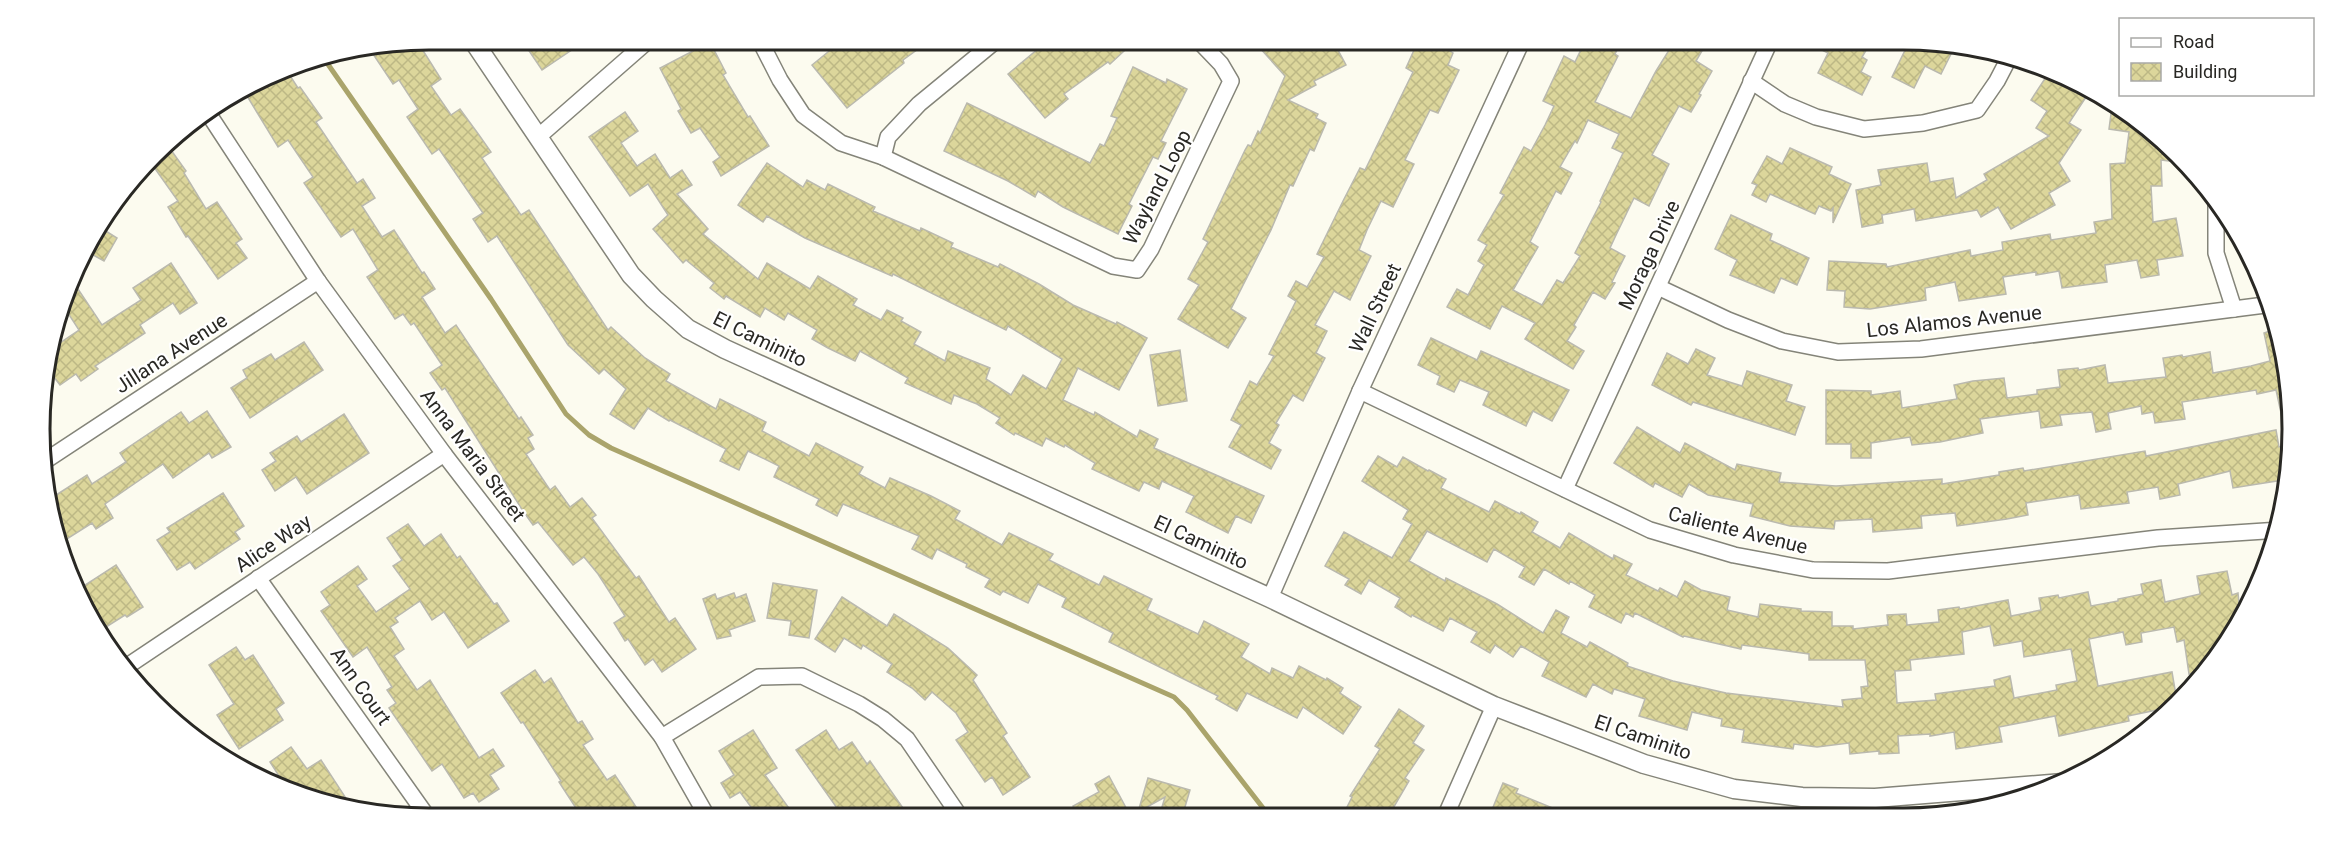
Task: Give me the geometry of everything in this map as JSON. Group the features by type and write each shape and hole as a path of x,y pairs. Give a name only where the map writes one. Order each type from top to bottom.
{"street":[{"name":"El Caminito","path":"479,50 631,275 688,329 725,349 1270,598 1494,706 1644,764 1734,789 1802,797 1875,798 2017,791"},
{"path":"538,137 637,50"},
{"name":"Wayland Loop","path":"765,50 780,80 803,115 841,143 883,157 1113,266 1137,270 1151,249 1231,81 1221,64 1208,50"},
{"path":"883,157 888,137 919,105 985,50"},
{"name":"Wall Street","path":"1270,598 1360,391 1518,50"},
{"name":"Moraga Drive","path":"1565,489 1766,50"},
{"path":"1751,81 1785,104 1816,117 1864,129 1923,123 1977,110 2006,64"},
{"name":"Anna Maria Street","path":"211,118 318,281 444,454 662,737 702,808"},
{"path":"2216,214 2216,252 2234,309"},
{"name":"Jillana Avenue","path":"50,457 318,281"},
{"name":"Los Alamos Avenue","path":"1658,286 1728,320 1782,341 1838,352 1921,350 2261,305"},
{"name":"Caliente Avenue","path":"1360,391 1650,530 1734,555 1813,570 1888,571 2158,538 2267,535"},
{"name":"Alice Way","path":"131,664 444,454"},
{"name":"Ann Court","path":"258,578 421,808"},
{"path":"662,737 759,677 802,676 859,704 883,719 907,739 954,808"},
{"path":"1448,808 1494,706"}],"building":[{"path":"423,50 441,79 431,86 451,115 460,109 491,152 482,158 521,215 529,210 608,330 611,327 645,358 670,374 666,381 716,409 720,399 766,422 762,431 809,456 816,443 863,467 859,474 885,488 890,478 931,496 960,511 955,519 1002,545 1009,533 1053,554 1049,560 1099,585 1104,576 1152,599 1147,610 1198,634 1204,621 1249,644 1241,657 1270,674 1272,668 1293,678 1299,666 1326,680 1327,678 1343,688 1340,693 1361,707 1343,734 1303,707 1297,718 1247,693 1237,711 1216,699 1218,696 1109,642 1113,633 1062,607 1066,598 1038,584 1028,603 1003,591 1000,595 985,587 990,579 966,567 967,564 937,549 932,559 912,549 919,536 843,504 837,516 816,505 819,499 774,477 779,466 748,451 739,470 720,461 726,449 648,408 634,429 610,414 626,389 604,369 599,374 568,345 497,236 488,242 473,219 483,213 439,149 432,154 407,117 418,109 399,80 393,84 373,54"},
{"path":"528,50 572,50 542,70"},
{"path":"695,50 714,50 726,73 723,75 748,117 750,116 769,146 721,176 713,162 720,157 700,128 691,133 678,111 681,109 660,68"},
{"path":"830,50 917,50 903,60 904,63 847,108 812,65"},
{"path":"1037,50 1125,50 1110,64 1108,62 1064,94 1068,99 1045,118 1008,74"},
{"path":"1262,50 1338,50 1346,65 1314,81 1316,85 1288,100 1318,114 1316,118 1326,123 1314,151 1310,149 1293,186 1290,185 1271,230 1231,309 1246,318 1228,348 1178,319 1199,285 1188,279 1208,242 1203,239 1245,150 1248,145 1251,146 1258,131 1260,133 1285,76"},
{"path":"1414,50 1450,50 1453,53 1448,65 1459,70 1438,113 1430,110 1405,160 1414,164 1393,207 1381,201 1367,230 1359,250 1371,256 1350,300 1334,291 1315,325 1327,331 1316,353 1325,358 1303,401 1293,395 1276,423 1279,425 1269,443 1281,450 1271,469 1229,447 1241,425 1231,420 1250,381 1257,385 1274,356 1269,354 1296,301 1288,296 1296,281 1307,287 1324,257 1317,254 1360,168 1365,170 1413,72 1406,68"},
{"path":"1581,50 1617,50 1615,54 1618,56 1595,102 1631,118 1669,50 1702,50 1696,61 1712,71 1691,112 1679,106 1652,155 1669,164 1649,206 1634,198 1617,233 1610,248 1625,256 1612,282 1615,283 1605,299 1593,292 1574,325 1576,327 1567,341 1584,351 1573,369 1525,339 1535,323 1502,306 1490,329 1447,307 1457,289 1468,295 1484,265 1478,261 1487,245 1478,240 1504,195 1500,193 1524,147 1531,151 1554,106 1543,101 1564,56 1575,62","holes":["1588,120 1619,134 1612,148 1623,153 1575,253 1580,256 1563,283 1557,280 1542,305 1513,290 1538,247 1530,242 1556,191 1561,194 1572,173 1560,167 1575,141 1577,143"]},
{"path":"1822,50 1866,50 1862,57 1867,60 1861,72 1871,77 1862,95 1818,73 1828,53"},
{"path":"1905,50 1952,53 1941,74 1925,66 1914,88 1892,77"},
{"path":"1133,67 1166,83 1167,79 1187,89 1161,141 1166,143 1158,159 1153,157 1129,204 1132,206 1118,234 1063,207 1038,191 1035,197 1008,181 944,151 967,103 1090,163 1100,144 1104,146 1117,118 1111,116"},
{"path":"290,76 322,118 316,122 357,183 363,179 375,198 362,206 382,237 394,230 435,289 422,297 445,333 456,325 519,419 521,417 533,435 528,438 534,449 526,454 550,490 555,486 570,507 582,498 596,515 592,518 636,578 639,576 669,622 675,618 696,649 662,672 653,659 645,665 628,639 625,641 614,623 625,616 598,574 584,557 573,565 538,522 533,525 445,388 442,390 430,373 442,365 414,323 411,325 403,314 395,319 367,277 378,270 353,229 341,237 304,183 313,177 288,140 278,147 247,96"},
{"path":"2046,77 2086,97 2069,123 2081,130 2059,163 2070,181 2049,193 2055,205 2011,229 1998,207 1981,217 1977,210 1916,221 1914,209 1882,215 1883,223 1862,227 1856,190 1881,185 1878,170 1927,163 1930,182 1953,178 1956,198 1987,180 1984,174 2049,136 2036,128 2047,111 2031,100"},
{"path":"2111,111 2171,161 2161,160 2162,186 2151,186 2153,222 2176,218 2183,256 2157,260 2159,275 2141,278 2137,260 2105,265 2107,282 2062,288 2059,271 2036,275 2036,272 2003,277 2006,294 1959,301 1955,282 1925,288 1926,300 1870,309 1844,307 1845,291 1827,290 1829,261 1886,264 1887,267 1970,250 1971,256 2003,250 2002,242 2050,234 2051,240 2096,233 2094,222 2112,219 2110,164 2125,163 2129,132 2109,129"},
{"path":"625,112 638,131 621,143 637,166 655,154 670,178 682,170 692,185 677,194 708,229 703,234 758,279 767,263 810,289 818,276 857,299 853,305 881,320 887,310 903,318 901,321 921,332 914,344 945,361 948,351 990,368 986,379 1011,395 1023,375 1046,389 1062,359 1008,326 1006,330 893,274 892,276 805,238 767,216 763,222 738,205 767,163 803,187 807,180 825,190 828,184 875,207 873,211 920,231 921,228 953,243 951,247 998,267 1000,264 1073,305 1116,324 1117,322 1147,338 1119,390 1078,368 1063,400 1094,415 1095,412 1137,437 1140,430 1158,439 1154,448 1264,496 1251,523 1236,516 1228,533 1186,512 1194,496 1162,481 1159,489 1144,482 1139,491 1092,469 1095,463 1065,445 1064,447 1046,438 1042,446 1015,433 1014,435 996,423 1000,418 977,404 954,395 951,404 905,383 908,378 860,351 855,361 828,348 812,339 817,330 788,313 784,320 765,308 760,317 726,296 724,299 710,288 714,283 686,260 683,263 653,229 668,215 648,184 630,196 589,137"},
{"path":"1790,148 1832,167 1829,174 1851,184 1833,223 1833,208 1831,211 1819,206 1815,214 1770,194 1766,202 1752,195 1757,185 1752,183 1767,156 1782,164"},
{"path":"172,151 186,171 184,173 206,209 217,202 242,239 236,243 247,258 218,279 188,236 186,237 168,207 178,201 154,168"},
{"path":"1731,215 1772,234 1770,240 1809,258 1797,285 1781,278 1774,293 1730,275 1737,260 1715,249"},
{"path":"105,231 117,238 104,261 92,255"},
{"path":"171,263 197,303 180,314 173,303 140,325 145,333 95,366 98,369 81,381 76,374 60,385 53,377 59,343 79,330 68,313 77,287 102,325 141,300 133,288"},
{"path":"2270,331 2279,379 2282,417 2276,390 2257,394 2256,390 2182,402 2185,419 2155,423 2153,412 2142,414 2141,406 2108,413 2111,429 2096,432 2092,412 2060,415 2062,425 2041,428 2039,411 1980,419 1983,433 1940,442 1912,445 1910,437 1871,443 1871,458 1851,458 1851,444 1826,444 1826,390 1871,391 1871,395 1900,391 1902,408 1957,399 1954,385 1973,381 2004,378 2007,398 2037,394 2037,390 2060,387 2058,370 2078,368 2079,370 2105,365 2108,383 2166,377 2163,358 2182,355 2183,357 2210,352 2213,373 2270,361 2264,333"},
{"path":"1431,338 1477,360 1481,351 1569,390 1552,421 1533,411 1526,426 1483,405 1489,392 1460,380 1454,392 1437,384 1440,376 1418,365"},
{"path":"304,342 323,370 250,418 231,388 247,378 243,370 271,354 275,360"},
{"path":"1696,349 1715,358 1707,375 1742,386 1747,371 1792,385 1786,401 1805,407 1795,435 1693,402 1691,405 1652,385 1667,353 1688,364"},
{"path":"1180,350 1187,401 1158,406 1150,355"},
{"path":"207,411 231,447 212,458 209,453 173,478 163,464 105,504 113,518 96,529 92,523 66,539 56,495 87,475 92,484 126,462 120,453 181,412 189,423"},
{"path":"344,414 369,453 307,494 296,477 275,491 262,470 276,461 270,453 297,436 301,442"},
{"path":"1637,427 1680,453 1685,443 1735,470 1737,464 1781,473 1779,482 1836,486 1942,479 1942,484 1999,475 1999,472 2023,468 2024,471 2145,451 2146,456 2276,430 2279,447 2282,446 2279,481 2233,488 2230,471 2178,484 2180,495 2160,499 2158,487 2127,492 2129,503 2081,509 2079,495 2026,503 2028,515 2007,519 1957,526 1955,513 1921,516 1922,528 1873,532 1872,519 1835,521 1834,529 1790,526 1750,516 1753,504 1708,495 1689,484 1682,497 1655,483 1653,487 1614,463"},
{"path":"1378,456 1397,467 1403,457 1429,470 1446,479 1441,488 1489,512 1495,501 1520,514 1521,512 1538,522 1532,532 1560,548 1569,533 1613,559 1614,555 1632,564 1626,575 1658,591 1660,588 1677,597 1685,581 1701,590 1730,597 1727,610 1758,617 1760,604 1801,609 1801,611 1832,612 1832,626 1853,626 1853,629 1888,625 1887,615 1906,614 1907,625 1939,622 1938,610 1959,607 1960,609 2008,600 2011,616 2041,610 2039,598 2058,595 2059,598 2088,592 2091,606 2143,594 2141,584 2161,580 2165,602 2200,594 2197,576 2227,571 2232,595 2238,593 2239,605 2219,640 2193,673 2189,674 2184,640 2177,642 2174,627 2141,633 2142,642 2126,645 2123,632 2089,639 2098,686 2172,672 2175,692 2157,710 2128,716 2129,721 2059,736 2055,716 1999,727 2002,742 1956,749 1954,732 1930,736 1930,734 1898,736 1899,753 1879,754 1879,751 1850,754 1849,743 1817,747 1794,744 1793,749 1742,742 1744,730 1721,726 1722,719 1692,712 1687,730 1639,716 1645,699 1614,689 1612,694 1593,684 1586,697 1542,676 1549,662 1521,646 1513,657 1495,645 1490,653 1471,642 1477,632 1450,618 1443,631 1395,607 1400,598 1369,580 1361,594 1345,585 1349,579 1325,566 1344,532 1392,558 1412,524 1403,519 1408,510 1362,481","holes":["1427,531 1487,562 1494,549 1525,567 1519,577 1534,585 1544,569 1569,584 1570,581 1595,595 1589,607 1621,623 1626,613 1633,617 1635,613 1683,637 1741,649 1742,645 1809,654 1809,660 1865,660 1868,686 1861,687 1862,698 1842,700 1843,707 1726,693 1673,681 1627,666 1628,663 1590,642 1587,647 1561,633 1569,617 1556,610 1543,633 1497,604 1446,578 1445,581 1409,561","1990,626 1994,646 2022,641 2024,657 2071,649 2077,681 2056,685 2057,690 2014,698 2010,676 1994,680 1995,686 1935,694 1936,700 1897,703 1895,671 1911,670 1910,660 1964,654 1962,632"]},
{"path":"223,493 244,526 235,532 240,539 195,569 190,562 177,570 157,540 170,532 167,528"},
{"path":"408,524 424,546 441,534 457,558 460,556 509,621 468,648 444,612 432,620 420,601 395,618 398,622 390,627 404,649 394,656 417,690 430,680 479,758 493,749 504,766 490,775 499,789 479,802 473,793 464,798 442,764 432,771 389,708 396,703 387,690 392,687 367,647 353,657 321,611 330,605 321,592 358,566 367,579 357,586 376,612 410,589 393,566 402,560 387,538"},
{"path":"116,565 143,607 105,628 84,586"},
{"path":"773,583 817,590 809,638 789,635 791,621 767,618"},
{"path":"734,593 736,598 746,594 755,621 729,630 731,636 717,639 703,599 715,594 717,599"},
{"path":"842,597 887,626 894,614 948,648 977,675 973,680 1007,733 1003,736 1030,777 1003,795 992,777 985,782 956,740 968,732 956,713 932,692 925,700 912,688 887,672 892,664 863,645 861,649 844,638 835,652 815,639"},
{"path":"236,647 245,660 253,655 284,703 276,709 283,720 239,749 217,715 234,704 209,665"},
{"path":"535,670 544,683 551,678 578,723 582,721 593,739 583,745 607,780 615,775 637,808 576,808 523,722 521,723 501,693"},
{"path":"1399,709 1424,726 1413,743 1424,750 1405,778 1409,781 1393,808 1346,808 1352,797 1350,796 1380,749 1375,746"},
{"path":"753,730 777,768 765,775 789,808 752,808 740,792 730,798 721,783 734,775 719,751"},
{"path":"826,730 839,750 852,742 867,764 870,761 903,808 837,808 796,750"},
{"path":"291,747 307,769 321,760 347,799 280,778 270,762"},
{"path":"1109,776 1126,808 1074,808 1073,806 1099,792 1095,784"},
{"path":"1148,778 1190,790 1185,808 1162,808 1165,797 1145,808 1139,808"},
{"path":"1503,783 1518,789 1516,793 1553,808 1493,808"}],"waterway":[{"path":"327,63 491,299 566,414 589,435 611,448 1174,697 1187,710 1263,808"}]}
